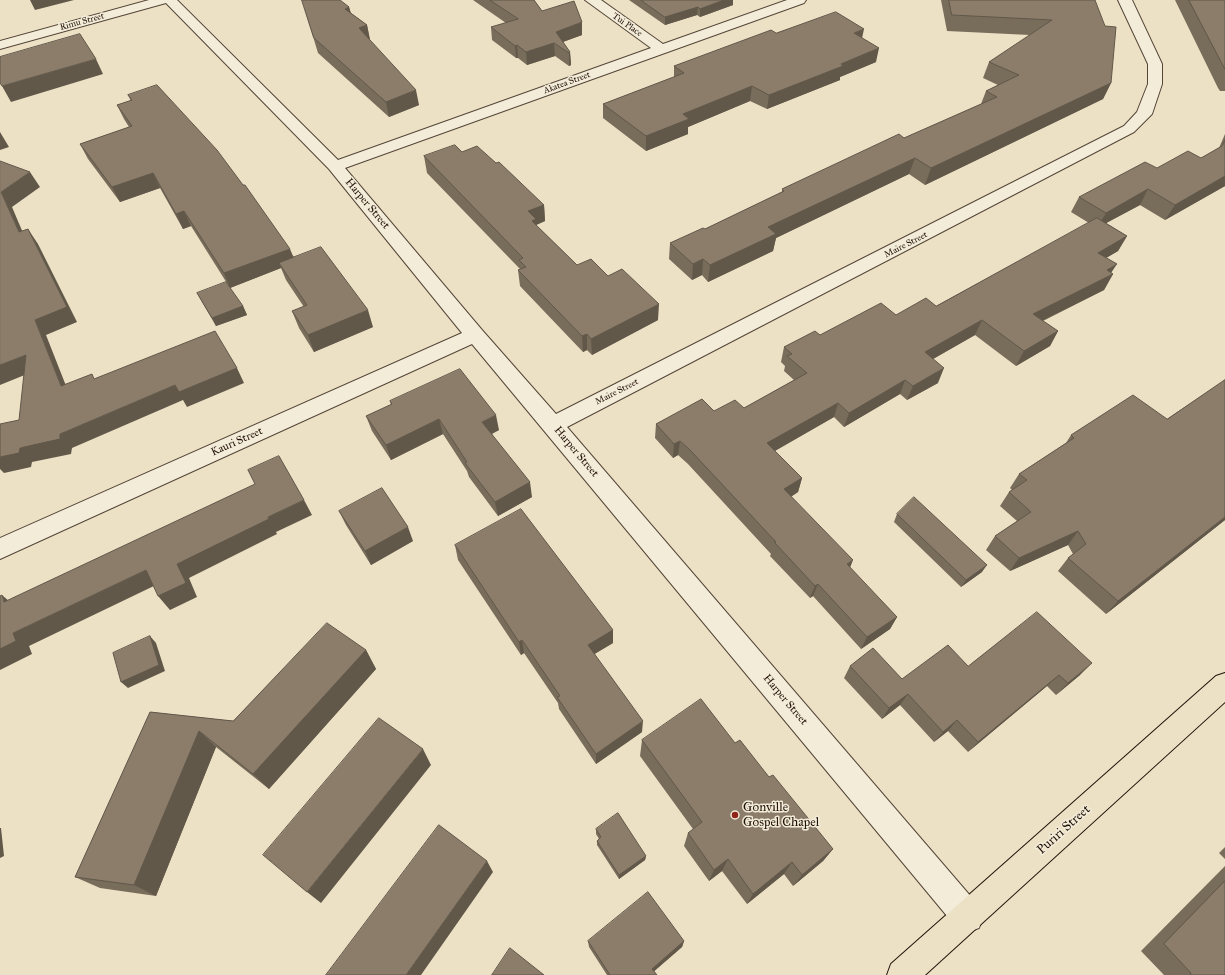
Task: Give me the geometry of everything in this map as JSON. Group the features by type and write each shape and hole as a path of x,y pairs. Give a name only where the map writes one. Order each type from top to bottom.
{"main road":[{"name":"Puriri Street","path":"902,975 1225,685"}],"street":[{"name":"Rimu Street","path":"0,45 164,0"},
{"name":"Harper Street","path":"170,0 335,166 475,335 553,425 968,917"},
{"name":"Tui Place","path":"592,0 662,49"},
{"name":"Akatea Street","path":"335,166 799,0"},
{"name":"Maire Street","path":"553,425 1129,129 1144,114 1151,98 1155,84 1155,64 1125,0"},
{"name":"Kauri Street","path":"0,549 475,335"}],"building":[{"path":"302,0 340,0 349,7 345,9 367,25 359,28 416,90 386,102 314,38"},
{"path":"490,0 534,0 542,11 574,1 582,22 556,32 570,52 569,53 554,43 526,52 517,45 515,46 491,27 518,19"},
{"path":"641,0 724,0 700,9 698,7 665,17"},
{"path":"949,0 1095,0 1105,26 1116,27 1111,83 931,168 915,158 768,227 776,234 710,265 703,259 693,264 670,243 703,228 705,229 784,191 782,189 899,134 904,138 997,97 986,91 1019,75 989,62 1052,20 952,15"},
{"path":"1189,0 1225,0 1225,69"},
{"path":"836,12 864,29 854,33 879,48 841,64 843,66 769,95 752,86 683,114 689,119 646,136 603,104 684,73 674,66 771,30 776,33"},
{"path":"80,34 96,59 2,86 0,83 0,57"},
{"path":"157,85 217,150 243,185 245,185 290,249 224,273 184,211 176,214 153,173 112,187 80,144 132,126 117,105 132,100 128,95"},
{"path":"1225,140 1225,176 1175,205 1148,189 1106,213 1079,197 1145,162 1157,168 1188,151 1201,158 1222,146"},
{"path":"455,145 462,152 477,146 496,163 499,162 544,205 528,211 536,219 532,221 577,265 591,259 608,276 622,269 659,304 591,339 587,334 582,336 518,270 526,267 519,260 523,258 424,156"},
{"path":"0,161 30,172 1,192 19,232 28,229 67,307 35,320 61,386 92,374 94,379 215,331 237,368 179,392 175,385 60,434 60,439 20,448 19,453 0,457 0,424 19,420 26,355 0,365"},
{"path":"1097,218 1127,236 1098,253 1117,264 1107,270 1113,274 1033,314 1058,331 1024,351 982,320 925,352 944,368 913,386 905,380 849,413 838,403 767,443 802,478 784,489 853,560 847,564 897,617 867,637 818,584 815,586 690,450 680,441 674,444 656,424 702,399 714,411 735,400 744,408 807,373 787,356 792,354 784,347 815,331 820,335 881,303 896,315 926,298 936,306"},
{"path":"321,247 368,310 308,335 292,311 307,305 279,263"},
{"path":"226,282 243,306 212,318 197,293"},
{"path":"460,369 496,415 482,422 530,482 495,502 465,463 467,462 439,419 386,445 366,416 392,404 390,401"},
{"path":"1225,380 1225,517 1118,601 1068,558 1086,544 1078,531 1019,558 995,536 1031,512 1009,492 1027,480 1019,474 1074,438 1071,435 1133,395 1167,419"},
{"path":"279,456 304,500 268,517 269,519 177,564 186,583 158,596 146,570 13,633 16,641 0,649 0,596 2,595 4,602 255,484 248,470"},
{"path":"382,488 408,527 365,551 339,511"},
{"path":"914,497 987,565 966,580 897,514"},
{"path":"521,509 613,630 588,645 643,721 596,754 557,697 560,696 522,640 519,642 455,545"},
{"path":"1037,612 1092,663 1068,683 1059,675 978,742 957,720 943,732 908,694 889,708 850,666 873,648 902,679 948,645 968,666"},
{"path":"327,623 366,650 253,774 199,731 134,885 75,877 150,712 233,721"},
{"path":"150,636 159,665 121,682 113,653"},
{"name":"Gonville Gospel Chapel","path":"701,699 735,743 740,740 769,777 773,775 833,849 802,875 792,862 753,894 728,859 714,870 688,833 702,822 642,740"},
{"path":"379,718 423,749 307,892 263,855"},
{"path":"618,813 646,856 619,875 597,841 601,837 596,829"},
{"path":"439,825 487,861 406,975 326,975"},
{"path":"1225,881 1225,975 1190,975 1191,973 1164,944"},
{"path":"648,892 684,941 652,969 657,975 610,975 588,941"},
{"path":"510,948 544,975 492,975"}],"place":[{"name":"Gonville Gospel Chapel","path":"735,815"}]}
